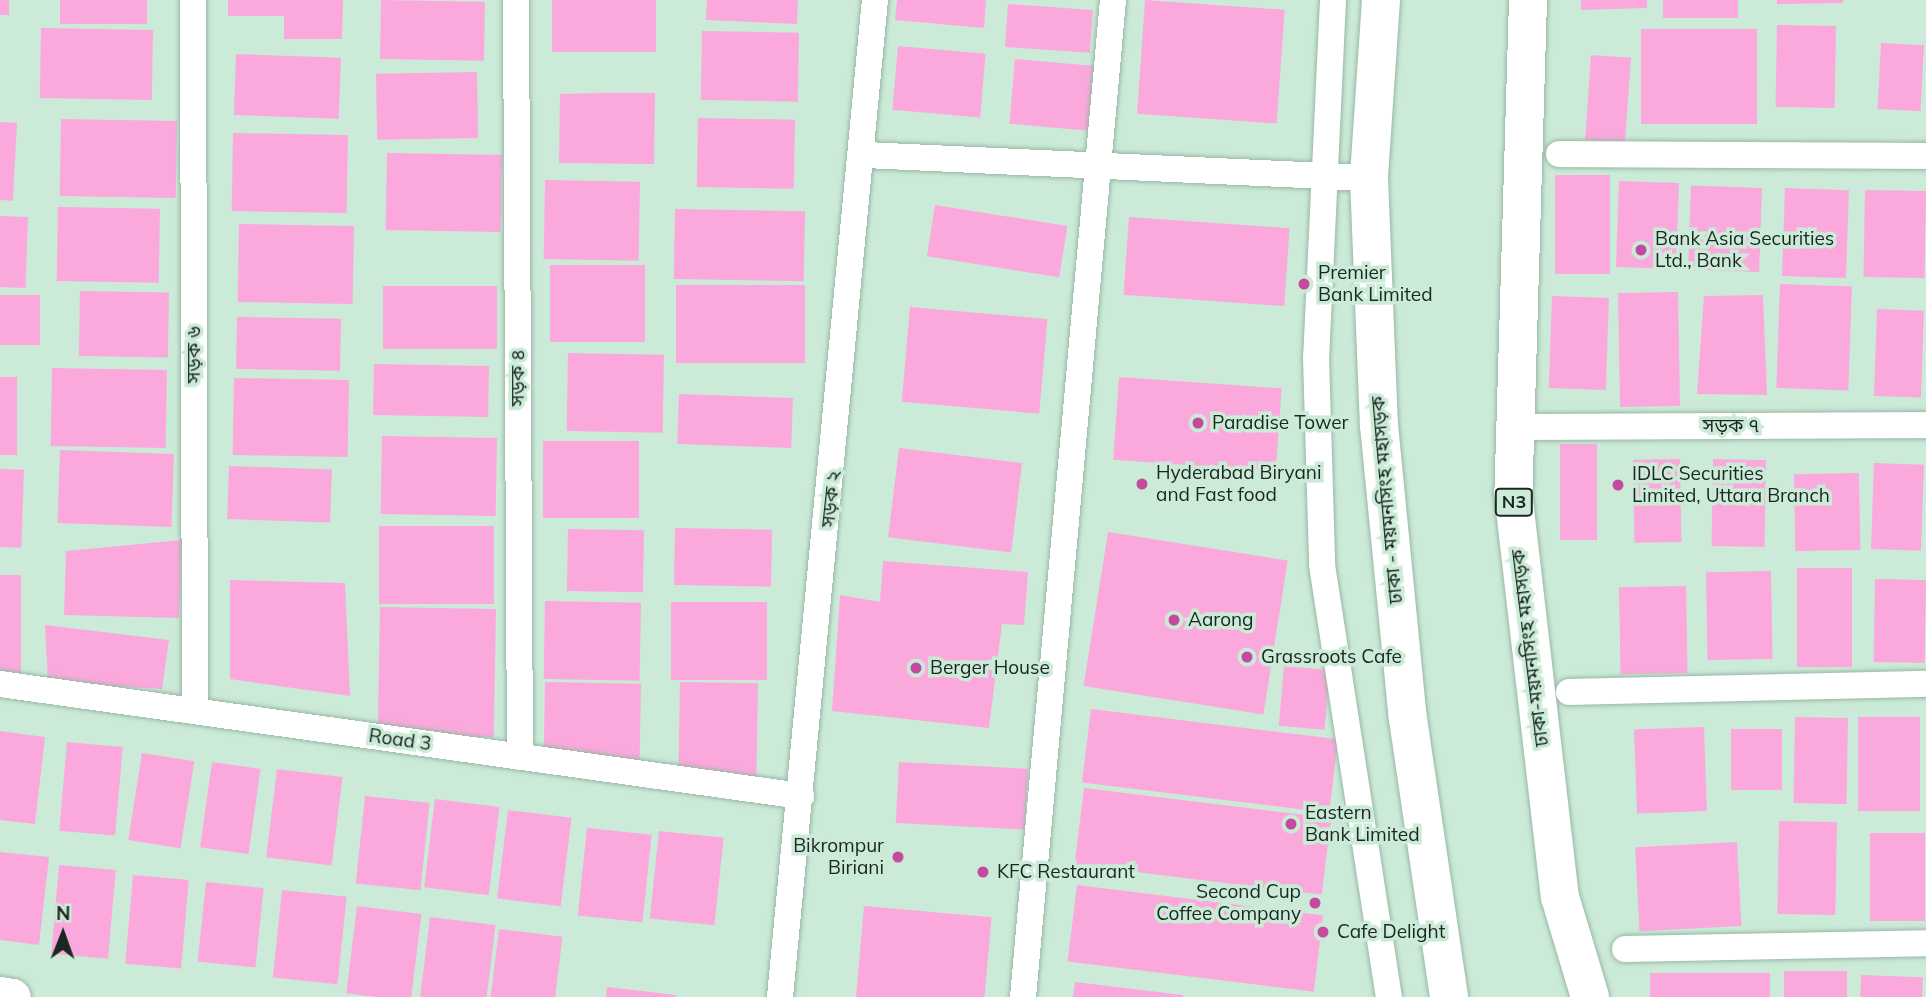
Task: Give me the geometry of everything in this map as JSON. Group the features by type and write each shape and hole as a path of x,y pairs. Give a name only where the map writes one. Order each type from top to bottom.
{"highway":[{"name":"ঢাকা - ময়মনসিংহ মহাসড়ক","path":"1381,0 1369,178 1379,425 1395,600 1449,997"},
{"name":"ঢাকা-ময়মনসিংহ মহাসড়ক","path":"1528,0 1513,492 1560,897 1590,997"}],"street":[{"name":"সড়ক ৬","path":"193,0 195,711"},
{"name":"সড়ক ৪","path":"516,0 520,757"},
{"name":"সড়ক ২","path":"780,997 865,155 876,0"},
{"path":"1023,997 1113,0"},
{"path":"1333,0 1320,176 1316,357 1322,565 1389,997"},
{"path":"1559,154 1926,156"},
{"path":"865,155 1369,178"},
{"name":"সড়ক ৭","path":"1536,427 1926,425"},
{"name":"Road 3","path":"0,684 801,796"},
{"path":"1569,692 1926,684"},
{"path":"1625,949 1926,943"},
{"path":"0,995 12,997"}],"building":[{"path":"0,0 9,0 9,15 0,15"},
{"path":"60,0 147,0 147,24 60,24"},
{"path":"228,0 343,0 342,39 284,39 284,16 228,16"},
{"path":"381,0 485,2 484,61 380,59"},
{"path":"552,0 656,0 656,52 552,52"},
{"path":"707,0 798,0 797,24 706,20"},
{"path":"897,0 986,0 984,28 895,20"},
{"path":"1145,0 1285,10 1277,123 1137,114"},
{"path":"1581,0 1647,0 1647,8 1581,10"},
{"path":"1663,0 1738,0 1738,18 1663,18"},
{"path":"1777,0 1843,0 1843,3 1777,4"},
{"path":"1008,4 1093,10 1090,53 1005,47"},
{"path":"1777,25 1836,26 1835,108 1776,107"},
{"path":"41,28 153,30 152,100 40,98"},
{"path":"1641,29 1757,29 1757,124 1641,124"},
{"path":"702,31 799,33 798,102 701,100"},
{"path":"1881,43 1924,45 1920,111 1878,109"},
{"path":"898,46 986,54 980,117 892,110"},
{"path":"236,54 341,58 339,119 234,115"},
{"path":"1591,55 1631,58 1625,143 1585,140"},
{"path":"1015,59 1103,67 1097,131 1009,124"},
{"path":"477,72 478,138 377,140 376,74"},
{"path":"655,93 654,164 559,163 560,94"},
{"path":"698,118 795,120 794,189 697,187"},
{"path":"61,119 177,121 176,198 60,196"},
{"path":"0,122 17,123 13,201 0,200"},
{"path":"233,133 348,135 347,213 232,211"},
{"path":"387,153 502,155 501,232 386,230"},
{"path":"1555,175 1610,175 1610,274 1555,274"},
{"path":"545,180 640,182 639,261 544,259"},
{"path":"1619,181 1679,183 1676,269 1616,267"},
{"path":"1691,186 1762,188 1759,272 1688,269"},
{"path":"1785,188 1849,190 1846,278 1782,276"},
{"path":"1865,190 1926,191 1924,278 1863,277"},
{"path":"935,205 1067,226 1059,277 927,256"},
{"path":"58,207 160,209 159,283 57,281"},
{"path":"675,209 805,211 804,281 674,279"},
{"path":"0,216 28,217 26,288 0,287"},
{"path":"1129,217 1290,228 1284,306 1124,295"},
{"path":"239,224 354,226 353,304 238,302"},
{"path":"550,265 645,265 645,342 550,342"},
{"path":"1780,284 1852,287 1848,390 1776,388"},
{"path":"676,285 805,285 805,363 676,363"},
{"path":"383,286 497,286 497,349 383,349"},
{"path":"80,291 169,293 168,358 79,356"},
{"path":"1678,292 1680,406 1620,407 1618,293"},
{"path":"0,295 40,295 40,345 0,345"},
{"path":"1763,295 1767,395 1697,394 1704,296"},
{"path":"1552,296 1609,298 1606,390 1549,388"},
{"path":"910,307 1047,319 1039,414 902,402"},
{"path":"1877,309 1924,311 1921,398 1874,396"},
{"path":"237,317 341,319 340,371 236,369"},
{"path":"568,353 664,355 663,433 567,431"},
{"path":"374,364 489,366 488,417 373,415"},
{"path":"52,368 167,370 166,448 51,446"},
{"path":"0,377 17,377 17,455 0,455"},
{"name":"Paradise Tower","path":"1119,377 1282,388 1276,471 1113,460"},
{"path":"234,378 349,380 348,457 233,455"},
{"path":"679,394 793,398 791,448 677,444"},
{"path":"382,436 497,438 496,516 381,514"},
{"path":"543,441 639,441 639,518 543,518"},
{"path":"1560,444 1597,444 1597,540 1560,540"},
{"path":"899,448 1022,463 1011,552 888,537"},
{"path":"60,450 174,454 171,527 58,523"},
{"path":"1680,459 1681,542 1634,543 1633,460"},
{"path":"1713,459 1766,460 1764,547 1711,546"},
{"path":"1874,463 1924,465 1921,551 1871,549"},
{"path":"229,466 332,470 330,523 227,519"},
{"path":"0,469 24,470 21,548 0,547"},
{"path":"1859,473 1860,550 1795,551 1794,474"},
{"path":"379,526 494,526 494,604 379,604"},
{"path":"675,528 772,530 771,587 674,585"},
{"path":"568,529 644,530 643,592 567,591"},
{"path":"1108,532 1288,560 1263,715 1084,686"},
{"path":"182,540 179,618 64,615 66,551"},
{"name":"Berger House","path":"883,561 1028,572 1024,625 1002,624 989,728 832,711 840,595 880,602"},
{"path":"1797,568 1852,568 1852,667 1797,667"},
{"path":"1771,571 1773,659 1708,660 1706,572"},
{"path":"0,575 21,575 21,677 0,677"},
{"path":"1875,579 1926,580 1925,663 1874,662"},
{"path":"230,580 345,583 350,696 230,679"},
{"path":"1686,586 1688,673 1621,674 1619,587"},
{"path":"545,601 641,603 640,681 544,679"},
{"path":"671,602 767,602 767,680 671,680"},
{"path":"380,607 496,609 494,737 378,735"},
{"path":"45,625 169,640 162,689 48,682"},
{"path":"1284,666 1330,670 1325,730 1279,726"},
{"path":"545,682 641,684 640,762 544,760"},
{"path":"680,682 758,683 756,779 678,778"},
{"path":"1091,709 1338,739 1329,813 1082,782"},
{"path":"1795,717 1848,718 1846,804 1793,803"},
{"path":"1858,717 1920,717 1920,811 1858,811"},
{"path":"1704,727 1707,811 1637,813 1634,729"},
{"path":"1731,729 1782,729 1782,790 1731,790"},
{"path":"0,731 45,737 35,824 0,820"},
{"path":"67,742 123,747 115,836 59,831"},
{"path":"142,753 194,761 181,848 128,840"},
{"path":"212,762 261,769 249,854 200,847"},
{"path":"899,762 1028,769 1025,830 896,823"},
{"path":"277,769 343,777 332,865 266,857"},
{"path":"1084,788 1331,818 1322,895 1075,864"},
{"path":"365,796 430,803 420,890 356,884"},
{"path":"435,799 500,807 489,895 424,887"},
{"path":"508,810 572,818 561,906 497,898"},
{"path":"1779,821 1837,822 1835,915 1777,914"},
{"path":"587,828 652,835 642,922 578,916"},
{"path":"659,831 724,838 714,925 650,919"},
{"path":"1870,833 1925,833 1925,921 1870,921"},
{"path":"1737,842 1741,926 1640,931 1635,847"},
{"path":"0,852 49,857 39,945 0,940"},
{"path":"59,865 116,870 108,959 51,954"},
{"path":"133,875 189,880 181,969 125,964"},
{"path":"206,882 264,888 255,968 198,962"},
{"path":"1077,885 1323,915 1314,992 1068,961"},
{"path":"282,890 347,897 337,984 273,978"},
{"path":"357,906 422,914 411,997 346,993"},
{"path":"864,906 992,917 985,997 856,997"},
{"path":"430,917 496,925 487,997 420,997"},
{"path":"499,929 563,937 555,997 491,997"},
{"path":"1784,971 1847,971 1847,997 1784,997"},
{"path":"1650,973 1770,973 1770,997 1650,997"},
{"path":"1861,975 1923,977 1922,997 1860,997"},
{"path":"1075,982 1183,995 1183,997 1073,997"},
{"path":"607,987 676,995 676,997 606,997"}],"place":[{"name":"Bank Asia Securities Ltd., Bank","path":"1641,250"},
{"name":"Premier Bank Limited","path":"1304,284"},
{"name":"Paradise Tower","path":"1198,423"},
{"name":"Hyderabad Biryani and Fast food","path":"1142,484"},
{"name":"IDLC Securities Limited, Uttara Branch","path":"1618,485"},
{"name":"Aarong","path":"1174,620"},
{"name":"Grassroots Cafe","path":"1247,657"},
{"name":"Berger House","path":"916,668"},
{"name":"Eastern Bank Limited","path":"1291,824"},
{"name":"Bikrompur Biriani","path":"898,857"},
{"name":"KFC Restaurant","path":"983,872"},
{"name":"Second Cup Coffee Company","path":"1315,903"},
{"name":"Cafe Delight","path":"1323,932"}]}
